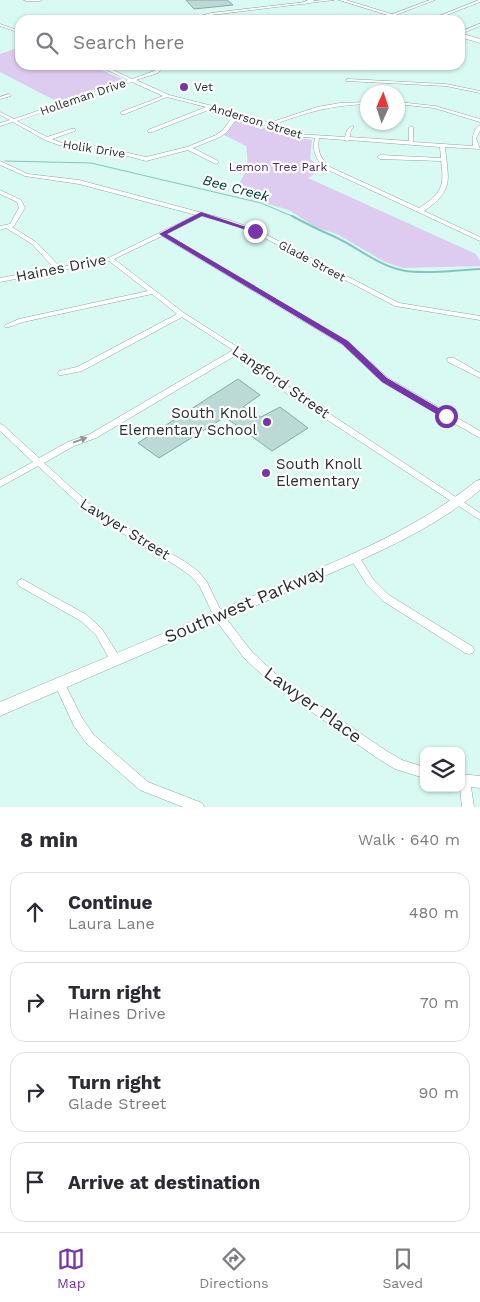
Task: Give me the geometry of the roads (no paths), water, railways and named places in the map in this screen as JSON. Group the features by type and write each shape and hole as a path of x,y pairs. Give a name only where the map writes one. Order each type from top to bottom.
{"main road":[{"path":"304,3 314,0"},
{"path":"331,0 380,15"},
{"path":"341,0 392,15"},
{"path":"465,38 480,43"},
{"name":"Southwest Parkway","path":"0,709 354,558 428,523 459,503 480,484"}],"street":[{"path":"26,0 40,0"},
{"path":"242,10 331,0"},
{"path":"392,15 433,0"},
{"path":"444,15 480,1"},
{"path":"254,9 293,3"},
{"path":"207,15 304,3"},
{"path":"0,25 15,30"},
{"path":"465,33 480,25"},
{"name":"Anderson Street","path":"110,70 167,96 242,115 296,135 478,148"},
{"name":"Holleman Drive","path":"0,125 158,70"},
{"path":"348,80 446,85 480,92"},
{"path":"0,98 9,95"},
{"path":"123,113 167,96"},
{"path":"268,125 322,106 360,103"},
{"path":"405,104 435,106 480,121"},
{"path":"150,131 211,107"},
{"name":"Holik Drive","path":"0,113 47,139 61,144 103,148 146,159 189,148 221,134 232,120 242,115"},
{"path":"478,148 474,138 480,126"},
{"path":"347,140 348,130 352,127"},
{"path":"411,127 411,144"},
{"path":"47,139 73,130"},
{"path":"317,138 316,156 328,168 480,239"},
{"path":"419,211 440,197 445,189 447,180 442,146"},
{"path":"189,148 216,162"},
{"path":"380,157 443,160"},
{"name":"Glade Street","path":"0,162 9,168 27,175 79,182 201,214 255,231 397,306 480,318"},
{"path":"0,171 9,168"},
{"path":"0,192 19,202 22,208 16,222 8,227 0,228"},
{"name":"Haines Drive","path":"0,280 110,259 201,214"},
{"path":"8,227 34,243 58,268"},
{"path":"162,234 345,342 385,380 480,435"},
{"name":"Langford Street","path":"110,259 182,314 236,351 248,357 274,381 480,517"},
{"path":"7,326 22,320 152,292"},
{"path":"62,374 79,369 182,314"},
{"path":"0,484 71,444 93,436 236,351"},
{"path":"451,360 480,376"},
{"name":"Lawyer Street","path":"0,427 92,511 195,574 204,585 218,616"},
{"path":"354,558 370,582 386,598 469,650"},
{"path":"22,584 84,618 99,632 115,659"},
{"name":"Lawyer Place","path":"218,616 248,655 276,681 393,762 420,772"},
{"path":"60,683 78,722 96,745 144,786 198,807"},
{"path":"465,780 480,782"},
{"path":"465,791 468,807"}],"waterway":[{"name":"Bee Creek","path":"5,161 91,163 261,203 294,217"},
{"name":"Bee Creek","path":"294,217 396,269 424,272 480,269"}],"place":[{"name":"Vet","path":"184,87"},
{"name":"South Knoll Elementary School","path":"267,422"},
{"name":"South Knoll Elementary","path":"266,473"}],"park label":[{"name":"Lemon Tree Park","path":"278,167"}]}
